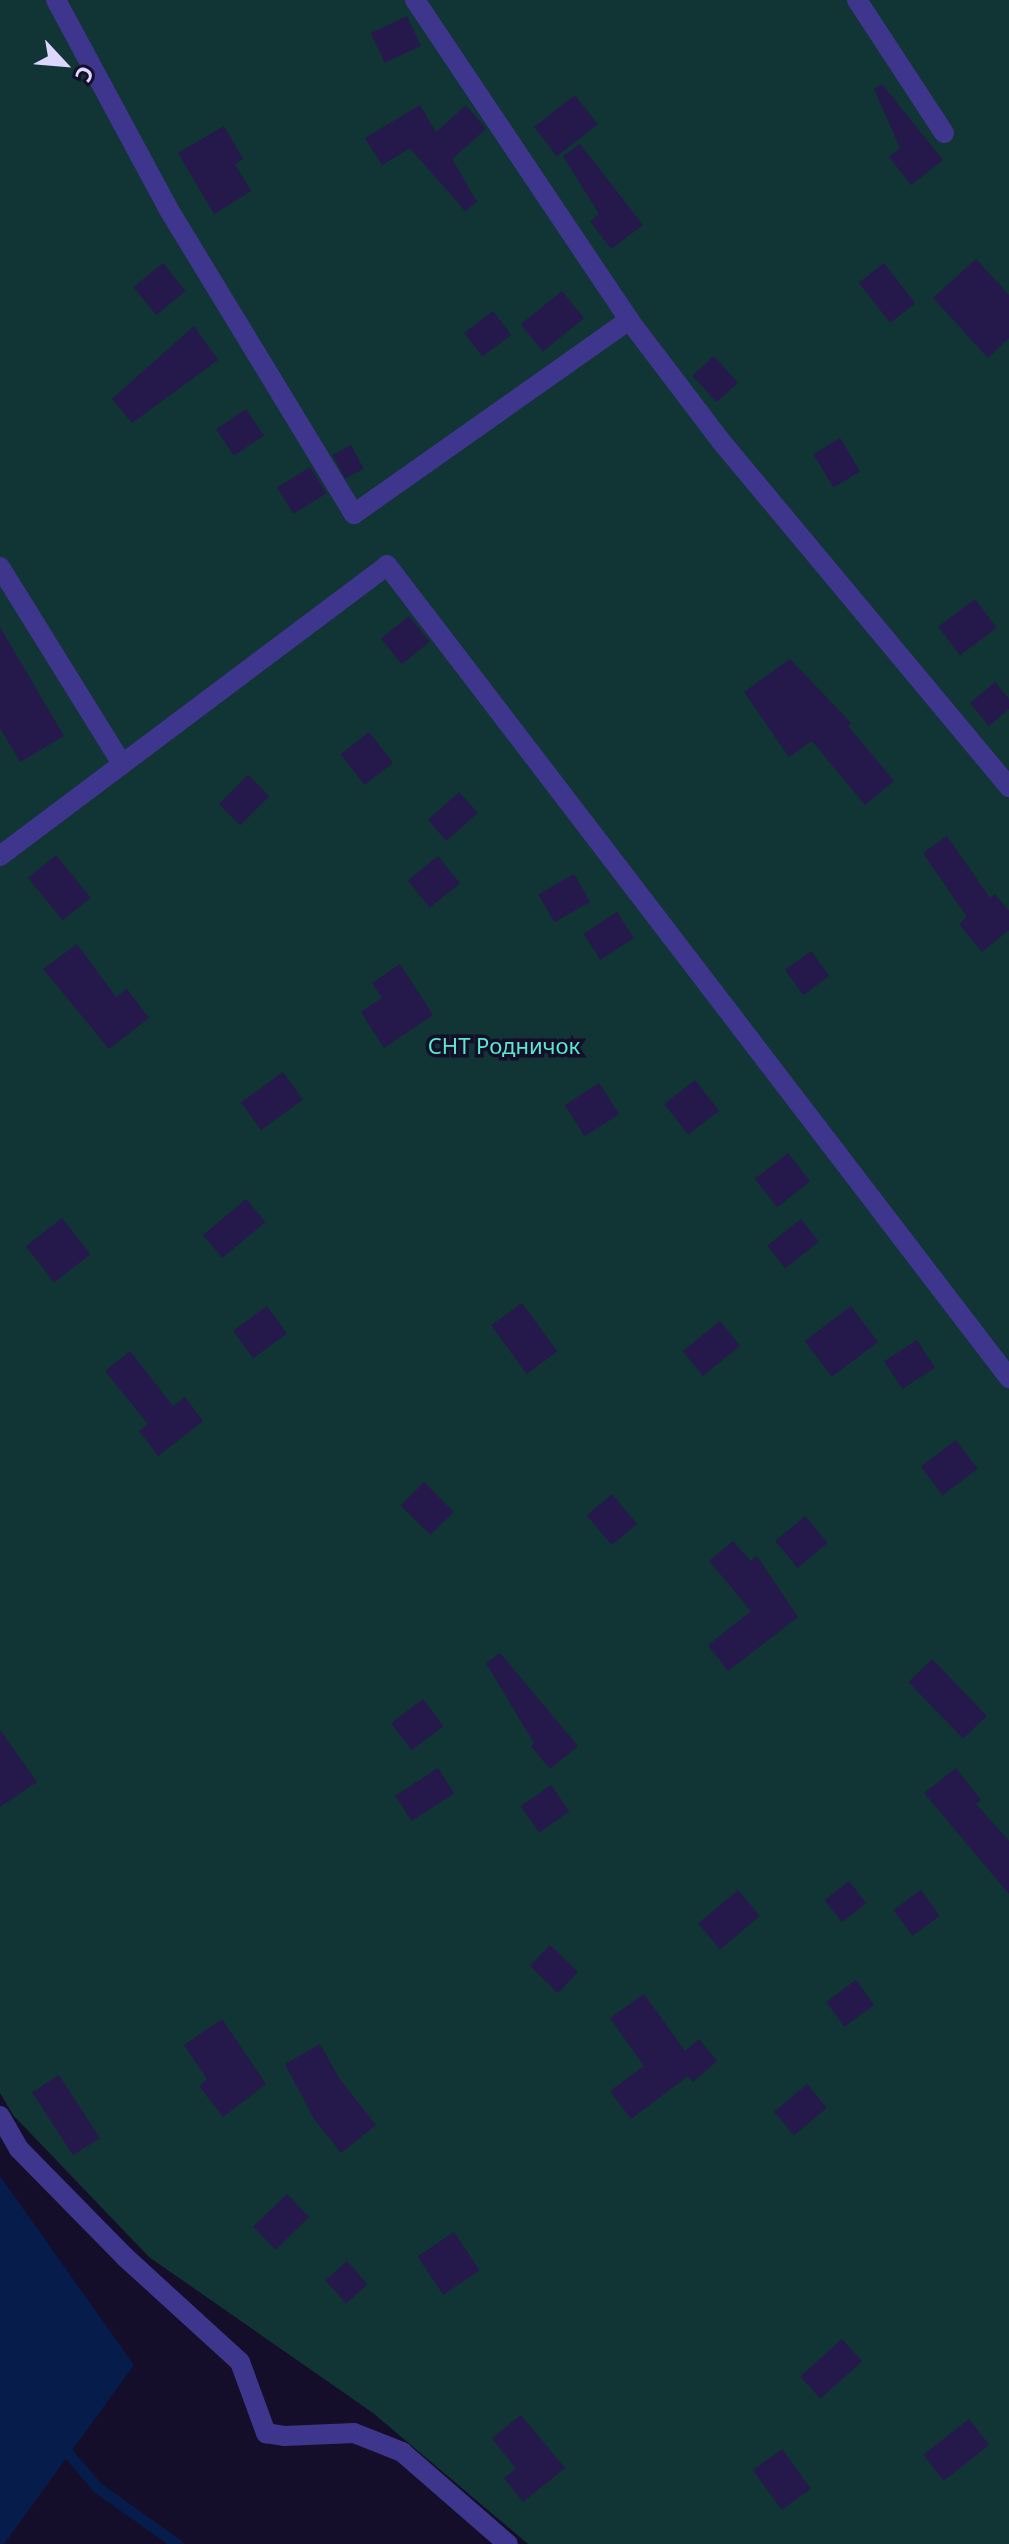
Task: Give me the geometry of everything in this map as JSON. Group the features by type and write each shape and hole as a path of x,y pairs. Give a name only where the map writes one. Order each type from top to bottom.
{"lane":[{"path":"56,0 169,210 354,514 629,320"},
{"path":"415,0 629,320 720,440 1009,787"},
{"path":"857,0 944,133"},
{"path":"0,856 387,565 1009,1378"},
{"path":"0,567 122,764"},
{"path":"0,2116 19,2149 125,2257 240,2362 266,2433 284,2436 354,2433 402,2452 508,2544"}],"green space":[{"name":"СНТ Родничок","path":"0,0 1009,0 1009,2544 528,2544 373,2413 149,2257 13,2115 0,2093"}],"water":[{"path":"0,2176 134,2365 4,2544 0,2544"}],"building":[{"path":"407,16 421,46 385,63 371,33"},
{"path":"882,84 943,160 911,185 889,157 900,148 874,89"},
{"path":"575,95 598,124 557,156 534,127"},
{"path":"420,105 436,132 466,105 486,129 452,159 477,202 465,211 410,148 382,165 365,138"},
{"path":"224,126 243,159 235,164 251,191 214,214 178,153"},
{"path":"580,144 643,225 611,249 590,221 599,214 563,156"},
{"path":"976,259 1009,295 1009,338 988,358 933,298"},
{"path":"163,263 186,291 156,315 133,287"},
{"path":"884,263 915,303 890,323 859,283"},
{"path":"562,291 584,318 543,352 521,324"},
{"path":"493,311 511,335 482,357 464,333"},
{"path":"194,326 218,360 132,423 112,399"},
{"path":"714,356 738,383 717,402 692,375"},
{"path":"246,409 264,436 234,456 216,429"},
{"path":"840,438 860,471 834,487 813,454"},
{"path":"351,445 364,469 345,479 332,455"},
{"path":"310,467 326,493 293,514 277,488"},
{"path":"975,599 997,628 960,655 938,627"},
{"path":"409,616 430,642 402,664 381,639"},
{"path":"0,627 64,736 20,762 0,728"},
{"path":"790,659 851,723 848,726 894,781 865,805 812,741 789,757 744,692"},
{"path":"995,682 1009,699 1009,709 989,726 970,703"},
{"path":"369,732 393,763 365,785 341,754"},
{"path":"248,775 269,796 240,825 219,804"},
{"path":"459,792 478,813 447,841 428,820"},
{"path":"947,836 990,898 995,894 1009,911 1009,930 982,952 959,924 967,917 923,853"},
{"path":"56,855 91,898 63,920 28,878"},
{"path":"438,856 460,883 430,908 408,881"},
{"path":"574,874 590,902 554,922 538,894"},
{"path":"617,912 634,938 600,960 583,934"},
{"path":"77,944 116,997 127,989 149,1018 109,1049 43,969"},
{"path":"811,951 829,976 803,995 785,970"},
{"path":"400,964 433,1015 384,1048 361,1012 382,998 372,983"},
{"path":"283,1072 303,1100 261,1130 241,1103"},
{"path":"695,1080 719,1111 688,1135 664,1104"},
{"path":"599,1083 619,1114 585,1136 565,1105"},
{"path":"788,1153 810,1181 777,1207 755,1179"},
{"path":"246,1199 265,1222 222,1258 203,1235"},
{"path":"62,1218 90,1254 54,1283 26,1246"},
{"path":"801,1219 819,1242 785,1268 767,1245"},
{"path":"522,1303 557,1352 527,1374 491,1325"},
{"path":"267,1306 287,1334 253,1358 233,1331"},
{"path":"851,1306 878,1342 832,1377 805,1341"},
{"path":"720,1321 740,1346 703,1376 683,1351"},
{"path":"917,1340 935,1368 902,1389 884,1361"},
{"path":"130,1351 173,1406 185,1397 203,1421 158,1456 139,1431 148,1424 105,1371"},
{"path":"956,1440 978,1469 943,1495 921,1466"},
{"path":"424,1482 454,1512 430,1535 401,1505"},
{"path":"612,1494 637,1524 612,1545 587,1515"},
{"path":"805,1516 827,1543 798,1568 775,1541"},
{"path":"733,1541 751,1561 757,1556 798,1617 728,1671 708,1645 751,1611 709,1561"},
{"path":"500,1653 578,1746 550,1769 531,1746 534,1743 486,1663"},
{"path":"932,1659 987,1716 963,1739 908,1682"},
{"path":"423,1699 443,1726 412,1750 391,1723"},
{"path":"0,1730 37,1782 0,1807"},
{"path":"438,1768 454,1793 412,1821 395,1796"},
{"path":"956,1768 981,1800 976,1804 1009,1841 1009,1894 924,1793"},
{"path":"551,1785 569,1811 539,1832 521,1806"},
{"path":"849,1881 866,1903 842,1922 825,1900"},
{"path":"738,1890 760,1916 720,1949 698,1923"},
{"path":"921,1890 940,1916 912,1936 893,1910"},
{"path":"550,1945 578,1972 558,1993 530,1966"},
{"path":"856,1980 874,2005 844,2027 826,2002"},
{"path":"644,1994 685,2051 699,2039 717,2061 693,2082 688,2076 631,2119 610,2091 644,2066 610,2018"},
{"path":"222,2019 266,2084 223,2117 199,2086 207,2079 184,2045"},
{"path":"320,2044 339,2078 376,2125 341,2153 314,2119 285,2064"},
{"path":"59,2075 100,2138 73,2155 32,2092"},
{"path":"807,2084 827,2108 794,2135 774,2112"},
{"path":"287,2194 309,2217 275,2250 253,2227"},
{"path":"454,2232 480,2270 443,2295 418,2257"},
{"path":"347,2261 368,2284 346,2303 325,2280"},
{"path":"842,2339 862,2361 820,2399 800,2376"},
{"path":"521,2415 565,2468 523,2502 504,2478 516,2469 492,2438"},
{"path":"969,2419 989,2445 944,2481 923,2455"},
{"path":"782,2449 811,2489 782,2510 753,2470"}],"waterway":[{"path":"61,2445 98,2488 177,2544"}]}
